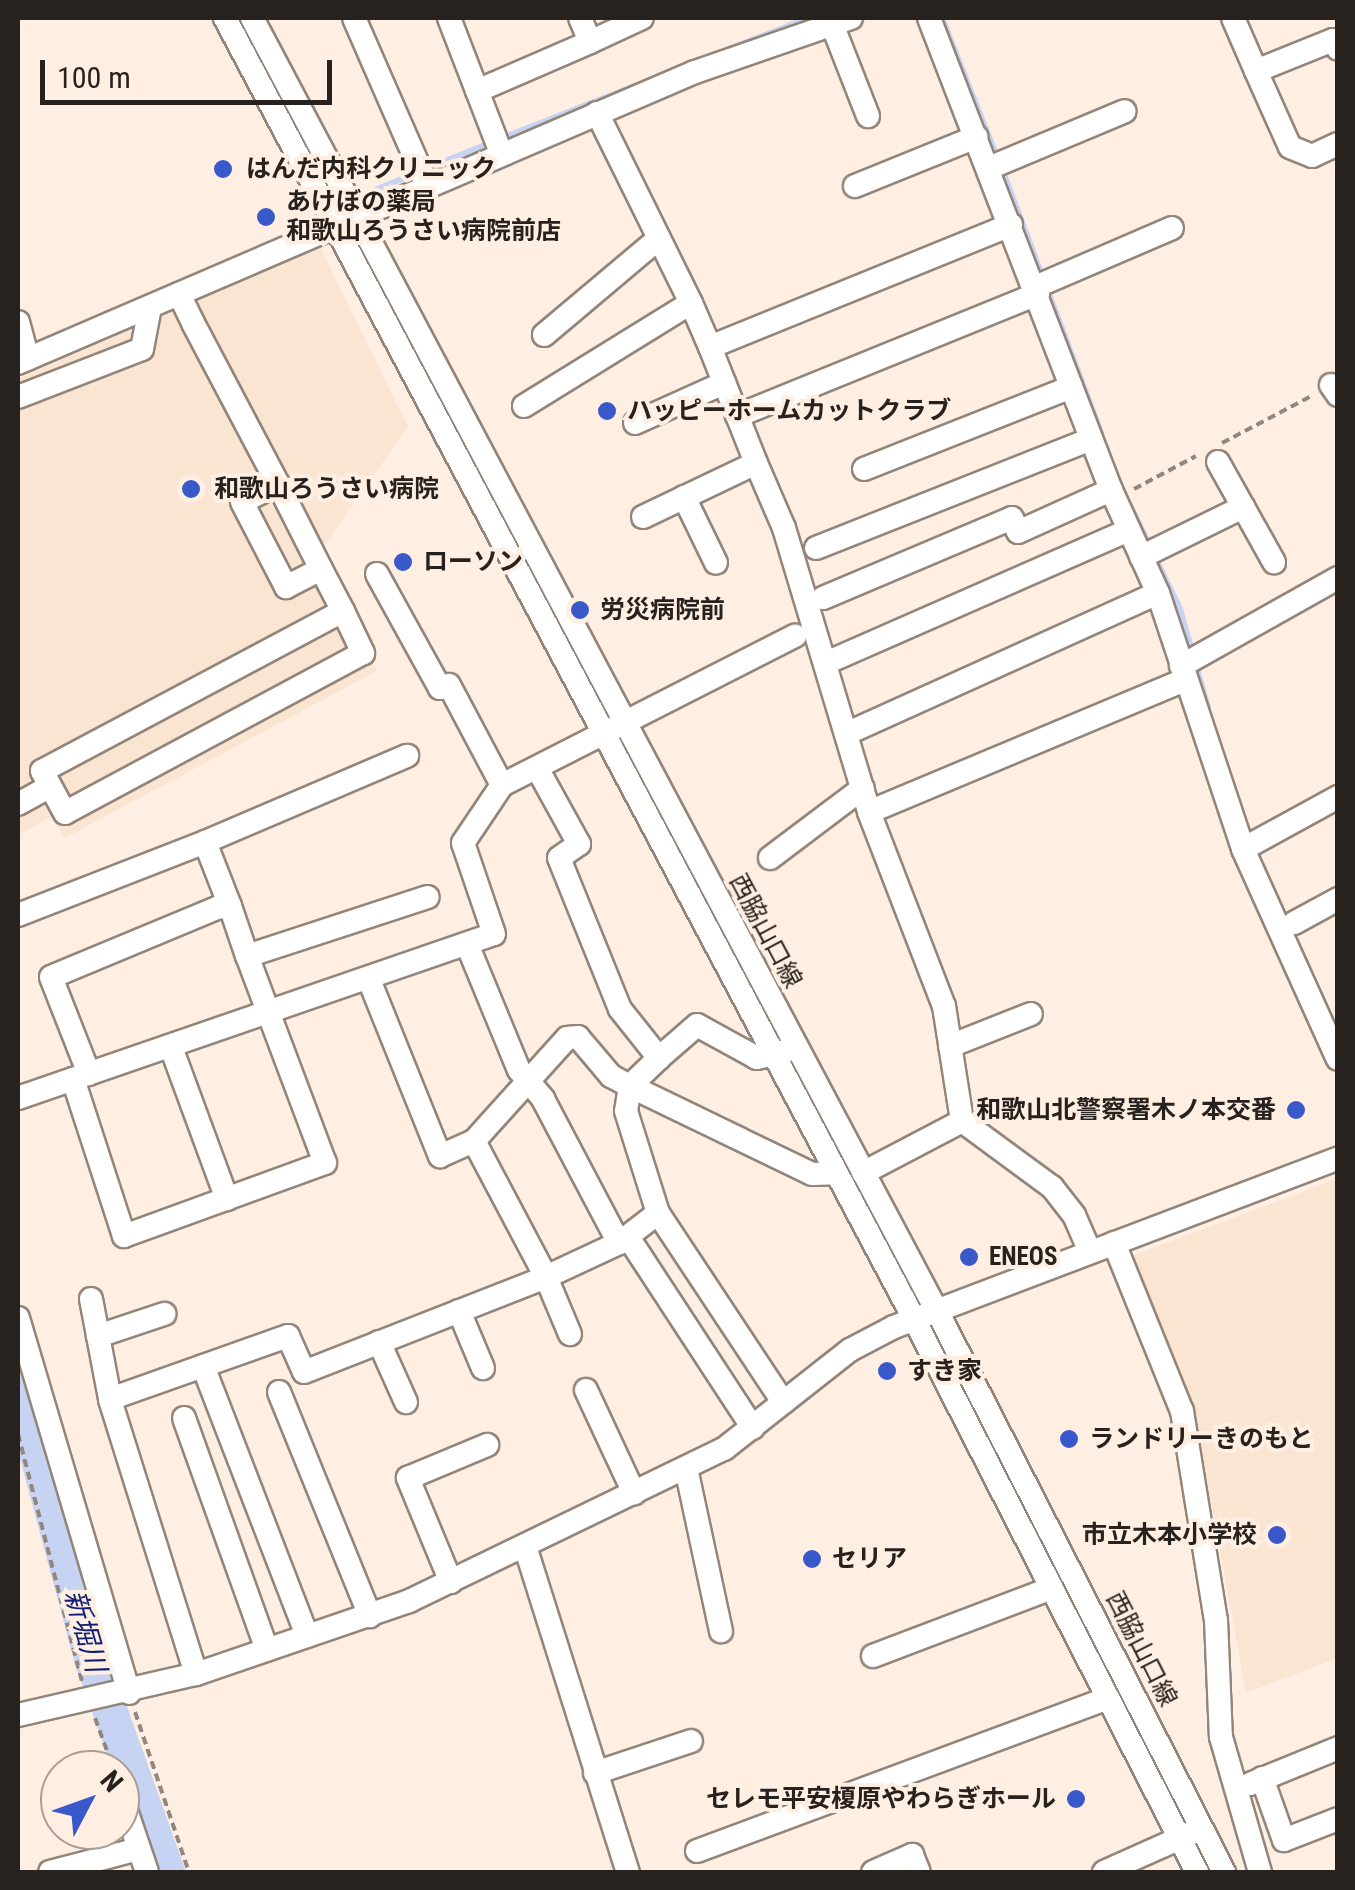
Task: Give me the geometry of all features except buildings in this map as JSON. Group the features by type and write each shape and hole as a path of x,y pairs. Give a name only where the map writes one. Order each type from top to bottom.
{"street":[{"name":"西脇山口線","path":"225,18 346,220"},
{"name":"西脇山口線","path":"252,18 346,220 784,1052 836,1173 1108,1698 1192,1834 1224,1872"},
{"path":"354,18 423,174"},
{"path":"449,18 497,142"},
{"path":"580,18 590,42"},
{"path":"478,91 642,18"},
{"path":"929,18 976,137 999,164 1011,224 1044,286 1091,440 1129,530 1151,553 1158,594 1189,666 1250,846 1338,1059"},
{"path":"1234,18 1290,147 1312,156 1338,144"},
{"path":"18,322 22,361 346,220 423,174 497,142 596,113 841,21 868,116"},
{"path":"1256,71 1333,40 1338,49"},
{"path":"999,164 1125,111"},
{"path":"596,113 691,303 784,528 869,812 944,1006 962,1121 1052,1187 1074,1215 1090,1252"},
{"path":"854,186 976,137"},
{"path":"710,347 1011,224"},
{"path":"737,416 1172,228"},
{"path":"544,335 659,238"},
{"path":"46,778 65,812 364,652 179,294"},
{"path":"524,406 691,303"},
{"path":"18,397 142,349 150,307"},
{"path":"636,423 724,383"},
{"path":"864,469 1072,388"},
{"path":"816,548 1091,440"},
{"path":"1212,454 1274,562"},
{"path":"643,516 756,464"},
{"path":"278,484 242,502 286,587 321,569"},
{"path":"822,598 1012,518 1018,532 1111,490"},
{"path":"684,497 716,564"},
{"path":"1151,553 1243,506"},
{"path":"835,659 1129,530"},
{"path":"377,574 440,688 449,686 502,786"},
{"path":"869,812 1189,666 1338,578"},
{"path":"848,733 1158,594"},
{"path":"18,804 46,778 342,611"},
{"path":"18,1098 370,982 494,934 463,843 502,786 795,636"},
{"path":"18,915 407,756"},
{"path":"537,768 579,844 559,858 620,1009 659,1058"},
{"path":"770,858 864,788"},
{"path":"1250,846 1338,798"},
{"path":"204,842 230,906 265,1017 325,1163 124,1236 51,977 230,906"},
{"path":"247,956 428,897"},
{"path":"1294,923 1338,900"},
{"path":"467,944 528,1082 544,1098 623,1240 753,1428"},
{"path":"370,982 440,1156 474,1141 567,1038 578,1037 611,1076 812,1174 836,1173"},
{"path":"950,1046 1031,1014"},
{"path":"782,1402 658,1213 626,1110 630,1086 697,1025 757,1058 784,1052"},
{"path":"171,1048 228,1198"},
{"name":"西脇山口線","path":"784,1052 863,1173 937,1311 1192,1834 1197,1872"},
{"path":"863,1173 962,1121"},
{"path":"474,1141 546,1277 570,1334"},
{"path":"18,1715 125,1694 196,1674 370,1616 451,1582 686,1468 753,1428 850,1350 914,1319 1338,1158"},
{"path":"110,1399 288,1336 304,1372 546,1277 623,1240 658,1213"},
{"path":"1114,1243 1182,1410 1216,1620 1221,1737 1260,1872"},
{"path":"91,1299 110,1399 196,1674"},
{"path":"459,1311 483,1368"},
{"path":"98,1336 164,1314"},
{"path":"18,1318 125,1694"},
{"path":"379,1342 406,1402"},
{"path":"203,1366 308,1636"},
{"path":"586,1390 634,1493"},
{"path":"280,1392 370,1616"},
{"path":"184,1418 267,1650"},
{"path":"451,1582 408,1478 487,1444"},
{"path":"686,1468 721,1631"},
{"path":"525,1546 628,1872"},
{"path":"873,1656 1052,1588"},
{"path":"697,1852 1108,1698"},
{"path":"595,1773 691,1741"},
{"path":"1234,1792 1338,1748"},
{"path":"1262,1778 1284,1840 1338,1819"},
{"path":"1104,1872 1192,1834"},
{"path":"50,1872 132,1850"},
{"path":"873,1872 912,1855 919,1872"}],"path":[{"path":"1135,489 1334,390"},
{"path":"18,1434 89,1701 107,1750"},
{"path":"125,1694 189,1872"}],"shaded area":[{"name":"和歌山ろうさい病院","path":"320,247 408,427 320,551 377,671 65,838 51,817 18,835 18,379"},
{"name":"市立木本小学校","path":"1337,1179 1337,1658 1246,1693 1195,1413 1134,1255"}],"waterway":[{"path":"502,138 808,18"},
{"path":"942,18 997,157"},
{"path":"428,168 490,143"},
{"path":"1002,169 1101,433"},
{"path":"373,191 416,173"},
{"path":"1130,505 1180,609 1208,707"},
{"name":"新堀川","path":"18,1385 92,1661 167,1872"}],"place":[{"name":"はんだ内科クリニック","path":"223,169"},
{"name":"あけぼの薬局 和歌山ろうさい病院前店","path":"266,217"},
{"name":"ハッピーホームカットクラブ","path":"607,411"},
{"name":"和歌山ろうさい病院","path":"191,489"},
{"name":"ローソン","path":"403,562"},
{"name":"労災病院前","path":"580,610"},
{"name":"和歌山北警察署木ノ本交番","path":"1296,1110"},
{"name":"ENEOS","path":"969,1257"},
{"name":"すき家","path":"887,1371"},
{"name":"ランドリーきのもと","path":"1069,1439"},
{"name":"市立木本小学校","path":"1277,1535"},
{"name":"セリア","path":"812,1559"},
{"name":"セレモ平安榎原やわらぎホール","path":"1076,1799"}]}
